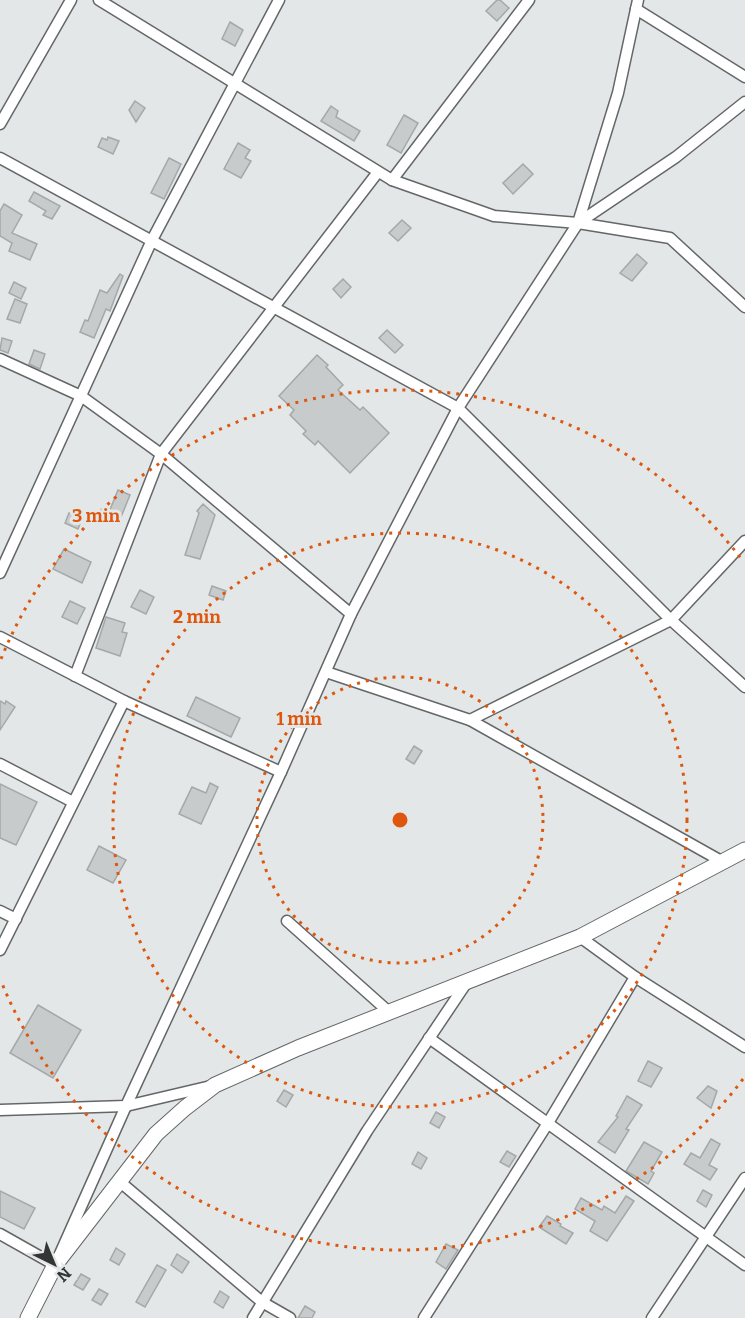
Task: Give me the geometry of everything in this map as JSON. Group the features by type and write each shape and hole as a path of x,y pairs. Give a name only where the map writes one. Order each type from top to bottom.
{"main road":[{"path":"28,1318 55,1265 156,1134 214,1085 298,1048 580,938 745,850"}],"street":[{"path":"0,124 71,0"},
{"path":"99,0 392,180 494,216 578,223 670,238 745,307"},
{"path":"0,573 152,240 279,0"},
{"path":"392,180 529,0"},
{"path":"0,1234 55,1265 351,614 458,408 578,223 618,93 637,5 745,77"},
{"path":"578,223 676,157 745,102"},
{"path":"0,158 458,408 671,620 745,687"},
{"path":"75,675 161,454 378,172"},
{"path":"0,359 81,396 161,454 351,614"},
{"path":"470,720 671,620 745,541"},
{"path":"0,637 124,701 281,772"},
{"path":"326,672 470,720 723,862"},
{"path":"0,950 124,701"},
{"path":"0,764 74,802"},
{"path":"0,911 16,919"},
{"path":"287,921 389,1012"},
{"path":"580,938 635,977 745,1047"},
{"path":"424,1318 548,1123 635,977"},
{"path":"253,1318 368,1131 469,980"},
{"path":"429,1038 745,1265"},
{"path":"0,1110 126,1106 214,1085"},
{"path":"652,1318 745,1178"},
{"path":"119,1181 262,1302 290,1318"}],"building":[{"path":"497,0 509,8 497,21 486,11"},
{"path":"230,22 243,30 235,46 222,39"},
{"path":"135,101 145,108 136,122 129,110"},
{"path":"331,106 338,111 336,117 360,131 354,141 321,121"},
{"path":"404,115 418,123 401,153 387,145"},
{"path":"108,137 119,141 113,154 98,147 102,138 107,140"},
{"path":"238,143 250,150 245,158 251,161 241,178 224,169"},
{"path":"169,158 181,164 164,199 151,193"},
{"path":"523,164 533,174 513,194 503,183"},
{"path":"34,192 60,206 52,219 43,215 46,211 29,201"},
{"path":"4,204 22,215 12,233 37,244 30,260 9,251 12,243 0,236 0,211"},
{"path":"402,220 411,228 398,241 389,233"},
{"path":"637,254 647,263 632,281 620,273"},
{"path":"120,274 123,276 110,311 106,309 94,338 80,332 85,320 88,321 100,290 107,293"},
{"path":"343,279 351,287 341,298 333,289"},
{"path":"14,282 26,288 21,299 9,293"},
{"path":"15,299 27,304 20,323 7,319"},
{"path":"387,330 403,345 395,353 379,338"},
{"path":"2,338 12,341 8,353 0,350"},
{"path":"34,350 45,354 40,369 29,364"},
{"path":"317,355 343,385 338,390 360,410 363,407 389,433 350,473 318,441 315,445 303,434 306,431 290,415 294,410 279,396"},
{"path":"118,490 130,495 121,517 109,512"},
{"path":"203,504 215,515 200,559 185,555 199,513 197,511"},
{"path":"69,513 82,519 78,529 65,523"},
{"path":"64,549 91,562 82,583 53,569"},
{"path":"212,586 226,591 223,600 209,595"},
{"path":"140,590 154,597 146,614 131,607"},
{"path":"70,601 85,608 77,624 62,617"},
{"path":"106,617 125,623 122,632 127,633 120,656 96,648"},
{"path":"196,697 240,718 231,737 187,716"},
{"path":"0,701 5,704 6,701 15,707 0,730"},
{"path":"414,746 422,751 414,764 406,759"},
{"path":"210,783 218,787 201,824 179,814 192,787 206,793"},
{"path":"0,784 37,802 16,845 0,838"},
{"path":"99,846 126,860 113,883 87,870"},
{"path":"38,1005 81,1030 53,1078 10,1053"},
{"path":"648,1061 662,1068 651,1087 638,1081"},
{"path":"708,1086 717,1091 711,1108 697,1098"},
{"path":"284,1090 293,1095 286,1107 277,1101"},
{"path":"627,1096 642,1105 626,1129 629,1130 615,1153 598,1142 618,1117 616,1116"},
{"path":"436,1112 445,1117 439,1128 430,1123"},
{"path":"711,1139 720,1144 709,1165 717,1169 710,1180 684,1164 691,1153 700,1158"},
{"path":"644,1142 662,1152 651,1171 654,1173 648,1184 626,1171"},
{"path":"507,1151 516,1156 509,1167 500,1162"},
{"path":"418,1152 427,1158 421,1169 412,1164"},
{"path":"703,1190 712,1195 706,1207 697,1201"},
{"path":"0,1191 35,1208 24,1229 0,1217"},
{"path":"626,1196 634,1201 607,1241 590,1231 595,1221 575,1209 581,1198 602,1210 604,1206 615,1213"},
{"path":"547,1216 573,1233 566,1244 539,1227"},
{"path":"446,1244 458,1250 446,1269 436,1262"},
{"path":"116,1248 125,1254 119,1265 110,1260"},
{"path":"177,1254 189,1262 182,1273 171,1265"},
{"path":"157,1265 166,1270 145,1307 136,1302"},
{"path":"81,1274 90,1279 83,1290 74,1285"},
{"path":"99,1289 108,1294 101,1305 92,1300"},
{"path":"220,1291 229,1297 223,1308 214,1302"},
{"path":"305,1306 315,1312 312,1318 298,1318"}]}
